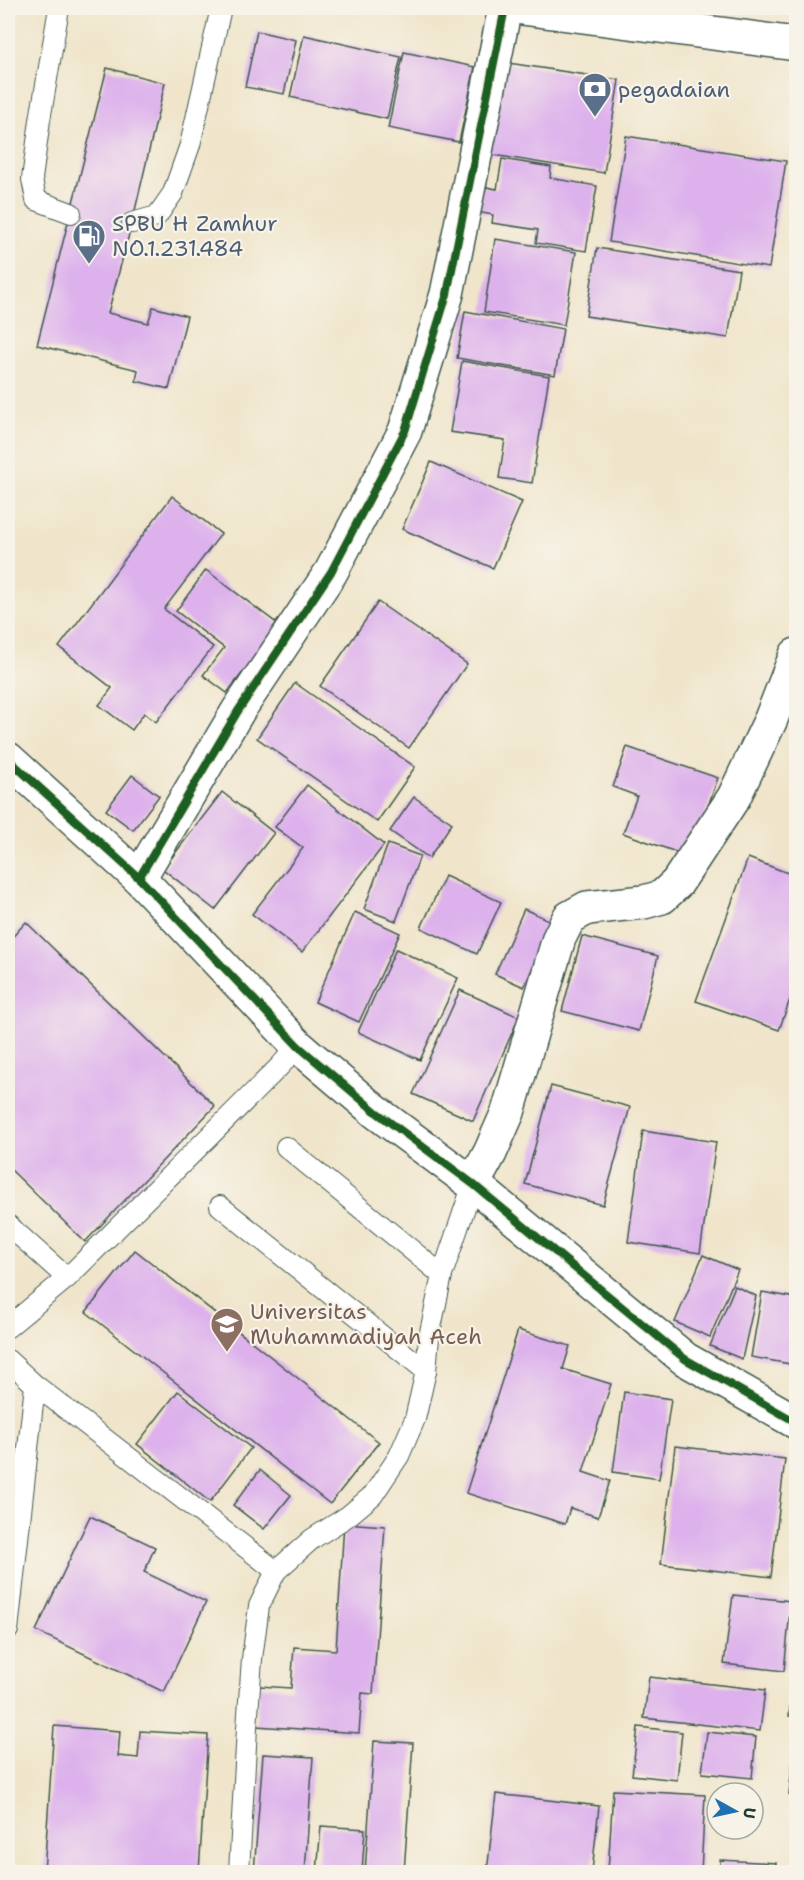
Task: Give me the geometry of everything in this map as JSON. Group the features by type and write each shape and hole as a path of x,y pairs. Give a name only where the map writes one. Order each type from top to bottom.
{"main road":[{"path":"139,878 238,711 331,572 405,431 447,294 504,8"},
{"path":"522,8 796,44"},
{"path":"472,1184 490,1153 508,1112 559,938 569,918 587,908 644,902 662,897 677,882 734,797 771,719 796,655"},
{"path":"8,759 139,878 298,1046 376,1112 472,1184 686,1359 796,1422"}],"lane":[{"path":"58,8 32,179 36,200 71,213"},
{"path":"132,222 157,216 173,193 190,145 221,8"},
{"path":"8,1327 67,1278 298,1046"},
{"path":"286,1147 442,1275"},
{"path":"239,1872 252,1659 259,1606 276,1571 312,1539 348,1516 373,1495 399,1456 415,1419 426,1371 429,1337 442,1275 472,1184"},
{"path":"220,1206 426,1371"},
{"path":"8,1225 67,1278"},
{"path":"8,1360 35,1385 276,1571"},
{"path":"8,1630 35,1385"}],"building":[{"path":"8,20 13,21 8,40"},
{"path":"257,31 296,40 284,94 245,87"},
{"path":"304,35 401,57 387,119 290,97"},
{"path":"404,52 475,67 459,142 388,128"},
{"path":"502,62 619,80 604,173 487,154"},
{"name":"SPBU H Zamhur NO.1.231.484","path":"107,68 165,83 108,313 148,323 153,307 187,316 169,389 136,381 138,370 37,345"},
{"path":"626,136 786,161 769,268 609,242"},
{"path":"502,159 551,167 550,178 597,186 586,251 536,243 538,230 492,223 493,215 477,212 481,186 497,189"},
{"path":"495,239 576,252 564,325 484,312"},
{"path":"597,248 739,270 728,338 586,316"},
{"path":"465,311 563,329 555,375 457,358"},
{"path":"462,361 549,376 532,483 499,478 505,440 450,432"},
{"path":"431,462 522,502 493,568 402,529"},
{"path":"172,496 221,534 164,609 213,647 156,722 144,713 132,730 99,705 112,688 59,647"},
{"path":"206,570 279,625 227,693 203,675 224,648 176,611"},
{"path":"378,602 467,664 409,748 320,686"},
{"path":"295,683 415,767 377,822 257,738"},
{"path":"627,747 718,778 690,857 623,833 637,796 613,787"},
{"path":"132,775 159,796 133,830 106,810"},
{"path":"307,785 384,845 302,952 252,914 303,848 275,827"},
{"path":"222,792 274,833 215,910 163,869"},
{"path":"414,797 452,823 429,858 390,831"},
{"path":"388,844 420,856 396,921 364,909"},
{"path":"748,858 796,876 796,983 779,1030 696,1001"},
{"path":"445,876 501,902 477,954 421,928"},
{"path":"524,909 553,922 524,987 495,974"},
{"path":"355,912 400,933 359,1022 315,1002"},
{"path":"26,922 215,1106 85,1242 8,1167 8,942"},
{"path":"582,936 658,956 639,1031 562,1011"},
{"path":"396,949 458,978 420,1060 358,1032"},
{"path":"460,990 519,1017 473,1121 413,1094"},
{"path":"551,1086 630,1107 603,1205 525,1184"},
{"path":"643,1131 716,1142 700,1253 628,1242"},
{"path":"135,1250 379,1442 330,1504 86,1312"},
{"path":"703,1255 738,1270 710,1337 675,1322"},
{"path":"735,1286 756,1296 742,1359 710,1346"},
{"path":"762,1292 796,1298 796,1365 751,1357"},
{"path":"518,1330 570,1346 563,1369 611,1384 583,1472 610,1481 598,1517 570,1508 565,1524 466,1493"},
{"path":"178,1391 251,1448 210,1502 137,1444"},
{"path":"624,1392 671,1399 659,1479 613,1472"},
{"path":"675,1446 785,1459 771,1577 661,1564"},
{"path":"260,1470 291,1495 264,1529 233,1505"},
{"path":"90,1516 155,1547 144,1572 206,1602 164,1692 36,1631"},
{"path":"344,1523 385,1526 373,1694 362,1693 359,1733 256,1726 259,1686 291,1688 294,1647 336,1650"},
{"path":"733,1595 791,1601 784,1671 724,1664"},
{"path":"796,1661 796,1717 789,1716"},
{"path":"649,1677 765,1690 760,1731 644,1718"},
{"path":"54,1726 120,1731 118,1756 138,1758 140,1731 208,1735 199,1872 44,1872"},
{"path":"638,1727 682,1732 677,1780 632,1775"},
{"path":"707,1732 756,1737 752,1778 702,1773"},
{"path":"374,1741 413,1743 404,1872 365,1872"},
{"path":"796,1742 796,1795 789,1794"},
{"path":"263,1754 313,1757 305,1872 254,1872"},
{"path":"613,1790 705,1795 701,1872 608,1872"},
{"path":"496,1794 599,1806 592,1872 487,1872"},
{"path":"321,1826 365,1829 362,1872 317,1872"},
{"path":"720,1860 776,1863 776,1872 720,1872"}],"cycle path":[{"path":"139,878 238,711 331,572 405,431 447,294 505,8"},
{"path":"8,759 139,878 298,1046 376,1112 473,1184 685,1359 796,1422"}],"place":[{"name":"pegadaian","path":"595,118"},
{"name":"SPBU H Zamhur NO.1.231.484","path":"89,265"},
{"name":"Universitas Muhammadiyah Aceh","path":"227,1353"}]}
